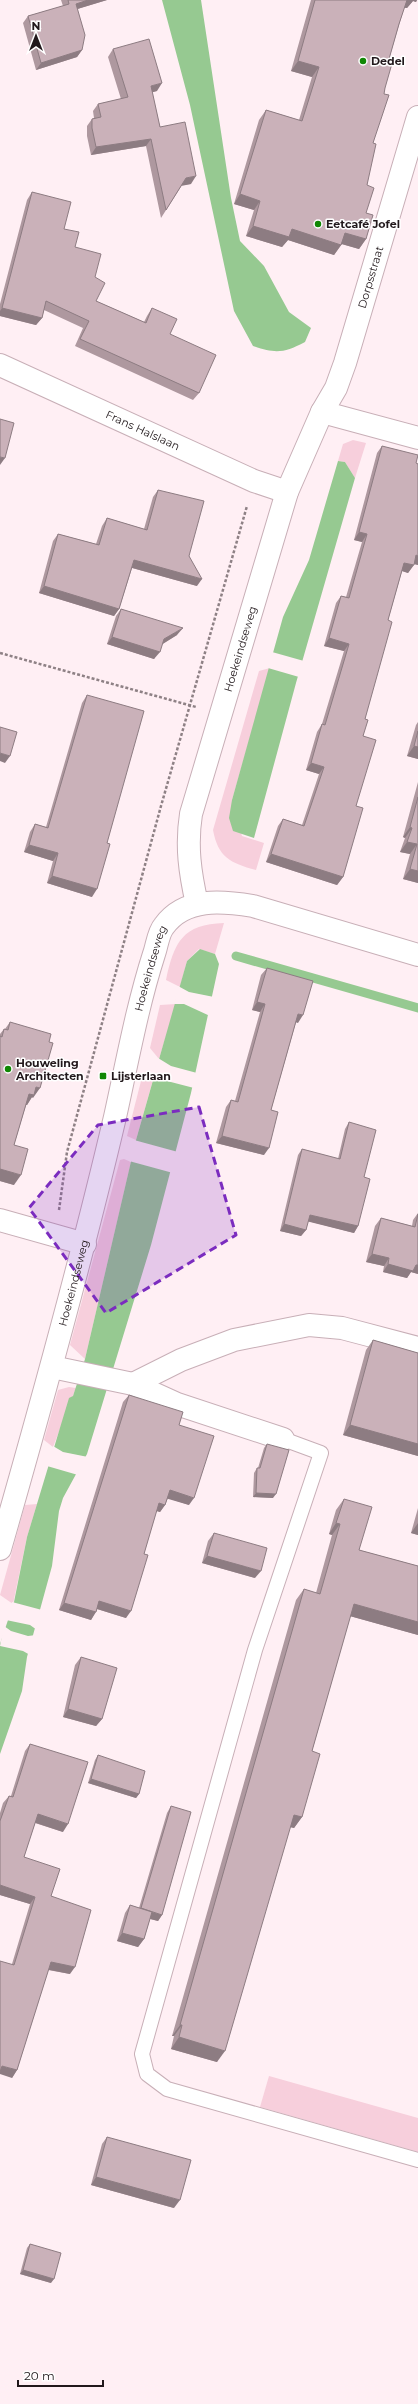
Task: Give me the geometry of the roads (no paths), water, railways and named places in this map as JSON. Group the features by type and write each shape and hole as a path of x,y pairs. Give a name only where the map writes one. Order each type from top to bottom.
{"street":[{"name":"Dorpsstraat","path":"322,412 336,388 345,363 418,117"},
{"name":"Frans Halslaan","path":"0,365 247,478 287,492"},
{"path":"322,412 418,438"},
{"name":"Hoekeindseweg","path":"0,1549 62,1369 85,1244 148,978 163,926 174,916 197,904 189,865 188,835 191,814 287,492 322,412"},
{"path":"197,904 211,901 253,906 418,955"},
{"path":"0,1220 85,1244"},
{"path":"125,1383 234,1340 309,1325 342,1328 418,1348"},
{"path":"62,1369 125,1383 177,1404 283,1439"}],"lane":[{"path":"283,1439 321,1453 255,1650 142,2054 147,2074 167,2089 418,2160"}],"waterway":[{"path":"236,956 418,1008"}],"place":[{"name":"Dedel","path":"363,61"},
{"name":"Eetcafé Jofel","path":"318,224"},
{"name":"Houweling Architecten","path":"8,1069"},
{"name":"Lijsterlaan","path":"103,1076"}]}
